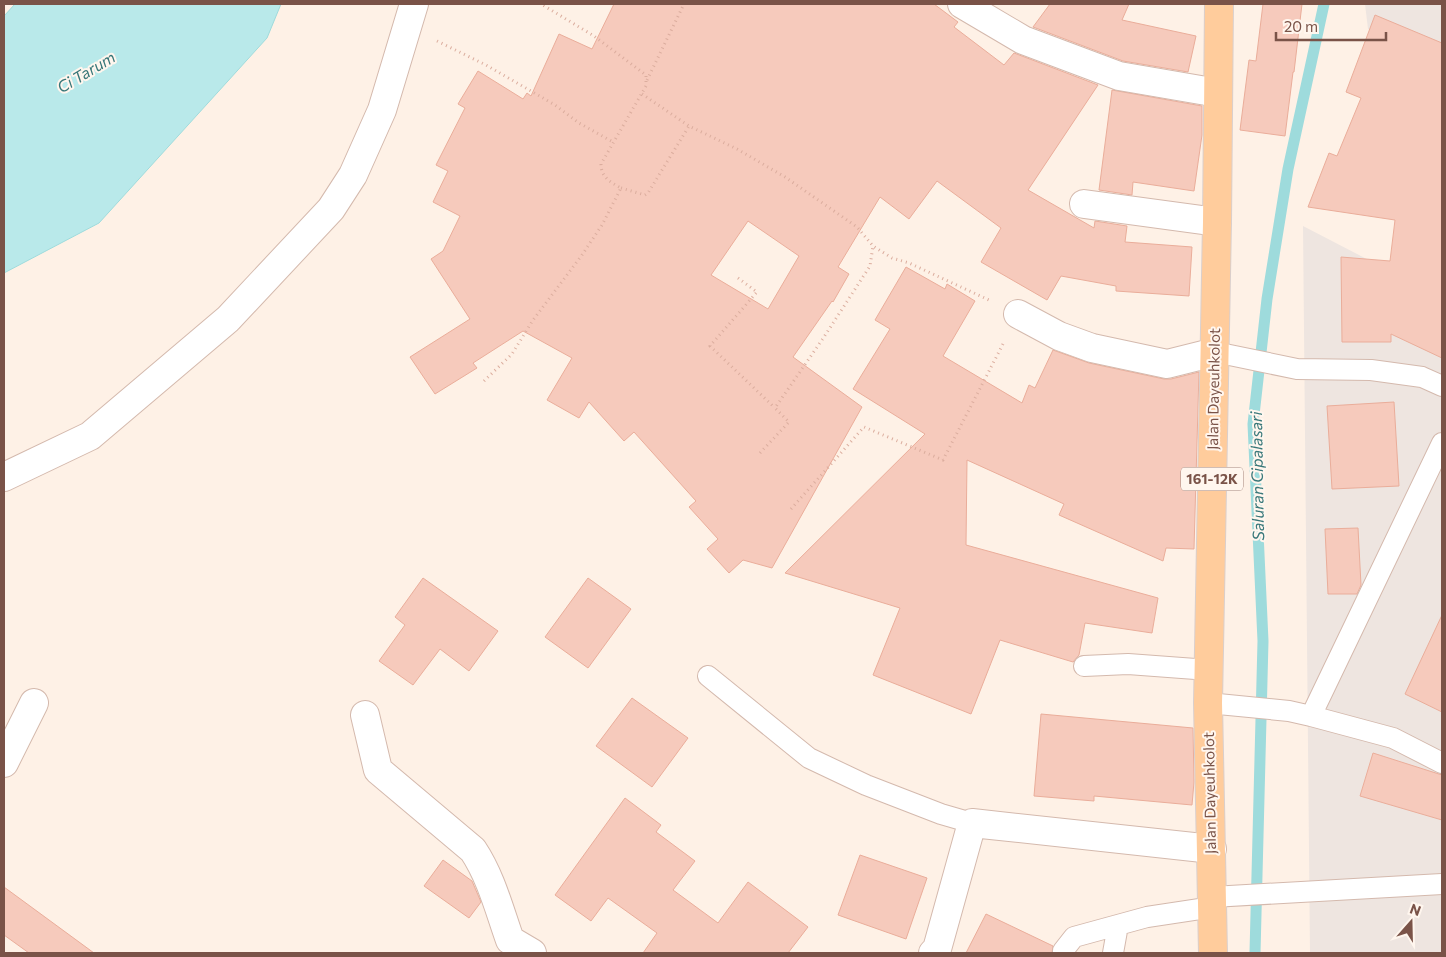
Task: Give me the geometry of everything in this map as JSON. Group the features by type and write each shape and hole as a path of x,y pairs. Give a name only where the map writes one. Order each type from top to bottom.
{"main road":[{"name":"Jalan Dayeuhkolot","path":"1213,953 1221,900 1212,849 1208,703 1219,4"}],"street":[{"path":"962,4 1023,40 1119,76 1218,93"},
{"path":"4,477 90,436 228,319 331,209 353,175 382,110 411,14"},
{"path":"1084,204 1217,222"},
{"path":"1018,314 1059,336 1092,348 1167,364 1214,352"},
{"path":"4,763 34,702"},
{"path":"365,715 378,770 473,850 482,864 514,949"},
{"path":"933,953 937,948 972,823 1212,849"}],"lane":[{"path":"1214,352 1297,369 1371,370 1422,377 1442,386"},
{"path":"1311,716 1442,443"},
{"path":"1084,666 1128,664 1209,670"},
{"path":"708,676 809,758 866,784 942,814 972,823"},
{"path":"1208,703 1243,708 1279,710 1311,716 1394,738 1442,763"},
{"path":"1064,951 1074,937 1147,916 1221,900 1388,886 1442,884"},
{"path":"1113,953 1118,925"}],"path":[{"path":"541,4 594,36 639,68 646,75 647,81"},
{"path":"684,4 642,94 601,164 601,172 608,180 621,188 645,195 689,126"},
{"path":"411,14 486,65 555,105 579,123 613,142"},
{"path":"642,94 689,126 785,177 857,227 873,246 892,258 909,263 1018,314 943,460 864,427 791,509"},
{"path":"484,381 512,354 533,320 582,256 602,225 621,188"},
{"path":"775,408 870,266 873,246"},
{"path":"738,278 757,292 710,346 789,422 760,453"}],"shaded area":[{"path":"1365,4 1442,4 1442,71 1368,29"},
{"path":"1303,226 1442,298 1442,953 1310,953"}],"water":[{"name":"Ci Tarum","path":"15,4 281,4 267,38 99,223 4,273 4,16"}],"building":[{"path":"614,4 934,4 958,22 954,27 1004,65 1014,53 1098,85 1028,190 1094,228 1095,221 1127,226 1125,242 1192,247 1189,296 1116,291 1116,286 1061,276 1047,300 981,262 1001,228 937,181 909,219 880,197 838,267 849,274 833,302 793,357 862,407 772,568 743,560 729,573 707,549 718,539 689,507 696,501 634,432 624,441 589,402 579,418 547,400 572,358 523,331 473,363 477,368 435,394 410,357 470,319 431,259 443,251 460,216 433,202 448,171 436,165 465,108 458,104 478,71 523,99 527,93 531,96 559,34 592,49","holes":["748,221 799,256 768,309 711,275"]},
{"path":"1050,4 1129,4 1122,20 1196,36 1188,72 1123,61 1033,27"},
{"path":"1263,4 1302,4 1285,136 1240,130 1249,60 1256,61"},
{"path":"1375,15 1442,43 1442,358 1391,334 1391,342 1342,342 1341,257 1390,261 1395,220 1308,207 1329,153 1337,156 1361,98 1346,92"},
{"path":"1112,90 1202,106 1202,135 1194,191 1133,182 1132,195 1099,190"},
{"path":"906,267 945,289 947,284 975,301 943,356 1022,403 1029,385 1035,388 1053,350 1089,363 1164,379 1199,372 1194,549 1166,548 1163,561 1059,515 1064,504 967,460 966,545 1158,598 1152,633 1085,623 1079,655 1073,662 1000,640 971,714 873,675 900,608 785,573 925,434 853,389 890,329 875,320"},
{"path":"1394,402 1399,486 1332,489 1327,406"},
{"path":"1358,528 1361,585 1357,594 1328,594 1325,529"},
{"path":"423,578 498,631 469,671 440,649 413,685 379,661 405,625 395,617"},
{"path":"588,578 631,609 588,668 545,637"},
{"path":"1442,615 1442,712 1405,694"},
{"path":"632,698 688,738 652,787 596,746"},
{"path":"1041,714 1193,728 1194,782 1192,805 1094,796 1094,801 1034,796"},
{"path":"1373,753 1442,775 1442,820 1360,796"},
{"path":"625,798 661,825 656,832 695,861 673,890 718,923 748,882 808,927 788,953 643,953 657,933 608,898 591,921 555,895"},
{"path":"860,855 927,878 906,939 838,915"},
{"path":"443,860 472,881 481,902 469,918 424,886"},
{"path":"4,887 94,953 29,953 4,935"},
{"path":"986,914 1053,946 1052,953 966,953"}],"waterway":[{"name":"Saluran Cipalasari","path":"1255,953 1263,641 1253,424 1267,299 1288,169 1324,4"}]}
